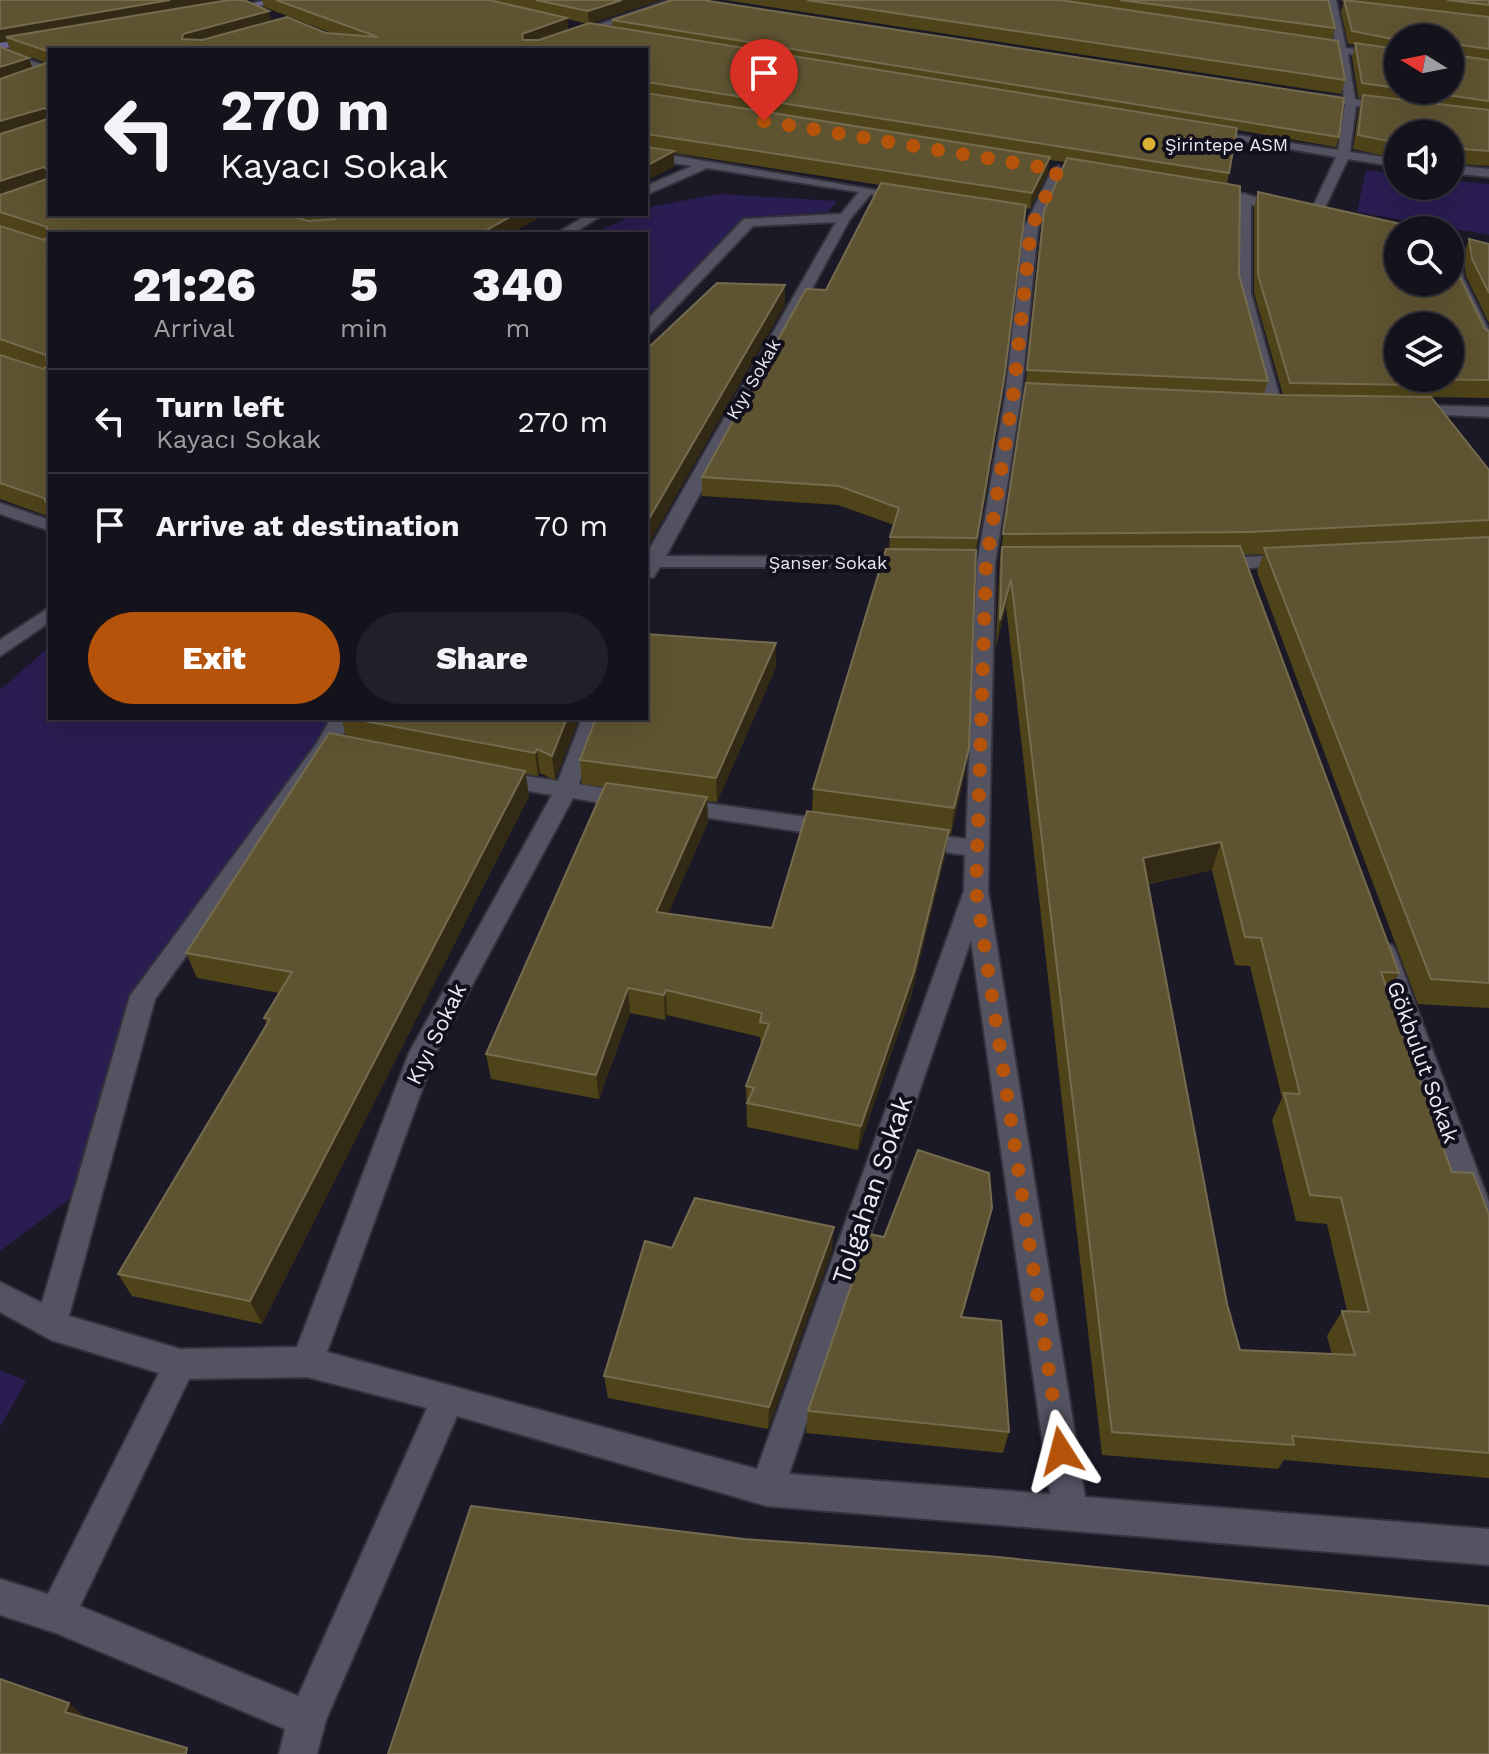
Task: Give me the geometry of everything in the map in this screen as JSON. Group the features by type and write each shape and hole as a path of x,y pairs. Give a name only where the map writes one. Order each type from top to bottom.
{"main road":[{"path":"211,12 283,0"},
{"path":"0,46 60,36"}],"street":[{"path":"230,0 265,16"},
{"path":"535,48 679,0"},
{"path":"1315,215 1346,157 1350,89 1328,3 1348,8"},
{"path":"561,24 614,35"},
{"path":"1294,44 1384,56"},
{"path":"0,53 48,71"},
{"path":"37,76 48,73"},
{"path":"1300,95 1410,110"},
{"path":"1185,130 1384,161"},
{"path":"648,155 898,195"},
{"path":"648,190 702,166"},
{"path":"1058,170 1026,215 1024,398 978,564 976,891 1070,1513"},
{"path":"1464,170 1489,173"},
{"name":"Kıyı Sokak","path":"648,566 844,218 868,190"},
{"path":"1199,191 1245,198 1329,218"},
{"path":"1245,198 1244,293 1275,408"},
{"path":"565,232 591,216"},
{"path":"648,328 749,222 844,218"},
{"path":"1464,293 1489,345"},
{"path":"1386,410 1489,412"},
{"path":"0,508 48,525"},
{"path":"1195,564 1316,560"},
{"name":"Şanser Sokak","path":"648,566 938,563"},
{"path":"978,564 1012,565"},
{"path":"1242,564 1252,594"},
{"path":"0,650 48,614"},
{"path":"51,1325 143,996 341,749 342,720"},
{"name":"Kıyı Sokak","path":"307,1362 422,1053 565,792 592,720"},
{"path":"476,775 565,792 865,833"},
{"path":"897,837 976,848"},
{"name":"Tolgahan Sokak","path":"767,1489 976,891"},
{"name":"Gökbulut Sokak","path":"1376,933 1489,1243"},
{"path":"0,1296 51,1325"},
{"path":"0,1306 51,1325 180,1364 307,1362 448,1398 767,1489 1489,1547"},
{"path":"57,1615 180,1364"},
{"path":"298,1754 307,1719 448,1398"},
{"path":"0,1597 57,1615 307,1719"}],"shaded area":[{"path":"1366,170 1384,172 1384,200 1464,200 1464,181 1489,184 1489,235 1464,231 1464,216 1384,217 1357,212"},
{"path":"719,194 837,201 828,212 750,217 648,328 648,232 596,232 632,216 648,216 648,209"},
{"path":"48,648 48,720 343,720 143,996 87,1186 0,1251 0,690"},
{"path":"0,1370 26,1381 0,1427"}],"building":[{"path":"0,0 170,0 0,29"},
{"path":"244,0 269,11 183,34 182,39 202,40 287,17 326,33 378,37 276,0 489,0 567,18 522,34 523,40 539,40 589,23 1237,128 1229,173 648,82 648,48 48,48 48,56 47,51 6,37"},
{"path":"536,0 622,0 588,11"},
{"path":"672,0 702,0 1344,98 1339,137 612,20"},
{"path":"807,0 1060,0 1338,41 1345,80"},
{"path":"1120,0 1328,0 1335,28"},
{"path":"1344,0 1489,17 1489,49 1464,45 1464,24 1384,24 1384,37 1352,31"},
{"path":"1447,0 1489,0 1489,5"},
{"path":"1355,43 1384,47 1384,86 1362,83"},
{"path":"0,47 29,58 0,67"},
{"path":"1464,56 1489,60 1489,101 1464,98"},
{"path":"48,62 48,111 45,108 0,121 0,79"},
{"path":"648,93 1050,157 1032,193 648,134"},
{"path":"1363,95 1384,98 1384,104 1439,104 1489,110 1489,151 1464,149 1464,120 1384,120 1384,140 1358,135"},
{"path":"48,119 48,170 44,167 0,181 0,134"},
{"path":"648,147 674,151 648,165"},
{"path":"1067,158 1240,186 1239,275 1268,381 1027,370 1044,211"},
{"path":"48,170 48,216 292,216 308,221 335,219 334,216 512,216 484,232 48,232 48,237 47,227 0,212 0,195 47,179"},
{"path":"881,183 1026,205 1004,379 977,538 890,537 899,508 839,486 702,477 806,289 826,290"},
{"path":"1258,192 1384,220 1384,296 1464,296 1464,286 1485,329 1489,331 1489,380 1464,380 1464,312 1384,312 1384,384 1290,383 1258,275"},
{"path":"0,226 44,240 48,237 48,503 44,498 0,483 0,355 43,369 47,366 46,355 0,339"},
{"path":"1469,239 1489,244 1489,293 1472,259"},
{"path":"717,283 785,285 648,521 648,348"},
{"path":"1026,383 1281,395 1431,397 1489,470 1489,520 1249,532 1003,534"},
{"path":"1489,537 1489,983 1431,979 1264,548"},
{"path":"1240,546 1399,973 1381,972 1452,1172 1473,1173 1489,1215 1489,1453 1292,1436 1294,1445 1112,1432 1011,579 1000,620 1002,547","holes":["1221,842 1245,937 1261,938 1300,1094 1284,1093 1310,1195 1341,1198 1369,1312 1342,1311 1355,1355 1240,1350 1227,1304 1143,858"]},
{"path":"886,549 976,550 969,748 954,808 813,789"},
{"path":"648,634 776,643 716,778 580,760 595,720 648,720"},
{"path":"359,720 566,720 552,756 537,749 535,753"},
{"path":"329,733 525,771 250,1301 118,1274 270,1019 264,1018 292,972 186,953"},
{"path":"606,783 707,797 656,912 772,928 807,811 949,830 914,972 861,1126 747,1103 754,1088 746,1086 769,1024 760,1022 762,1013 666,990 664,995 628,988 596,1075 486,1054"},
{"path":"918,1150 989,1173 992,1208 961,1317 1001,1321 1009,1432 808,1411 869,1234 884,1237"},
{"path":"695,1198 834,1227 769,1407 604,1376 645,1241 672,1248"},
{"path":"471,1506 744,1539 987,1556 1489,1606 1489,1754 388,1754"},
{"path":"0,1679 69,1703 65,1712 187,1748 186,1754 0,1754"}],"place":[{"name":"Şirintepe ASM","path":"1149,144"}],"route":[{"path":"764,121 1058,170 1031,228 1013,397 986,564 976,891 1061,1451"}]}
